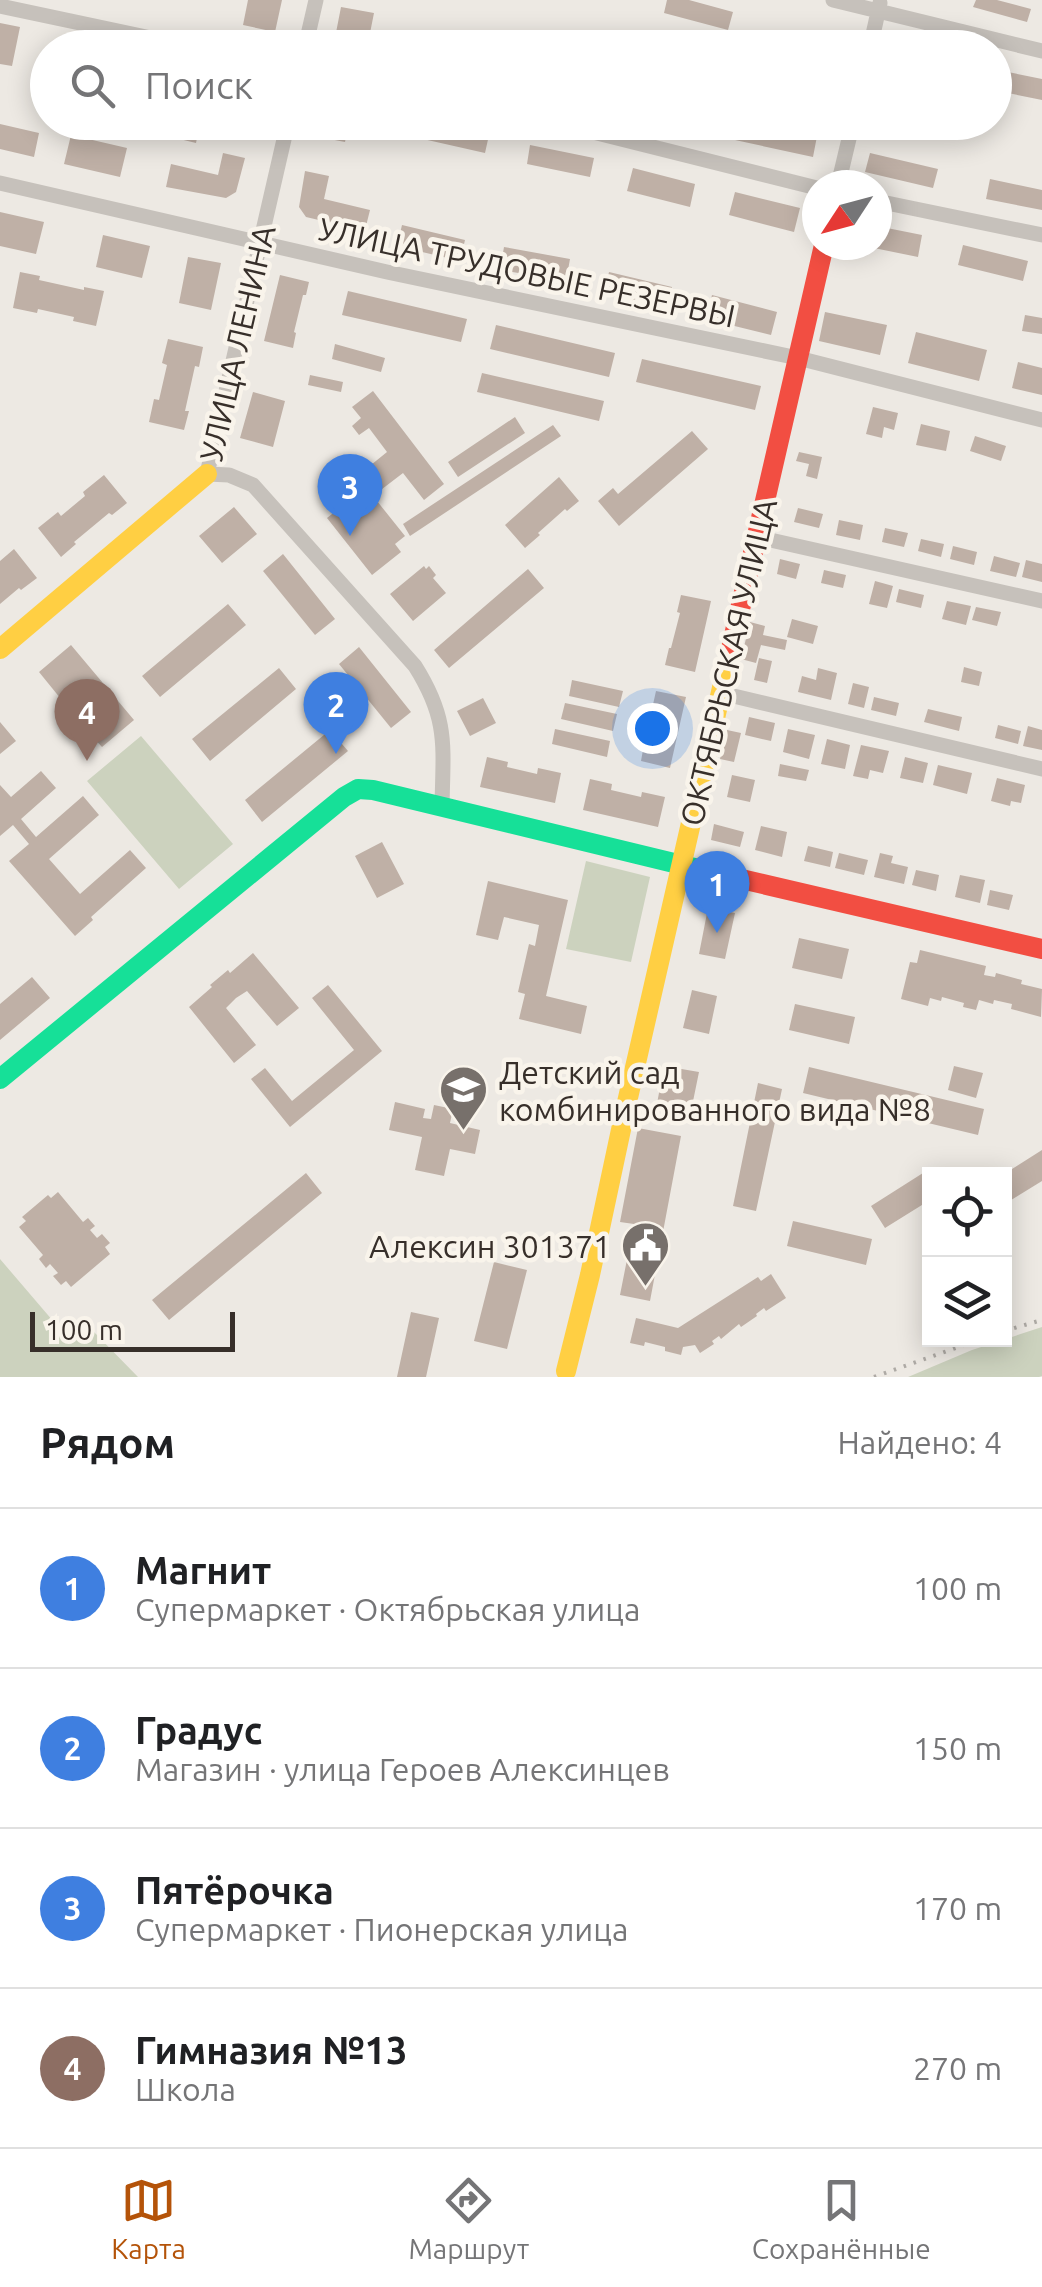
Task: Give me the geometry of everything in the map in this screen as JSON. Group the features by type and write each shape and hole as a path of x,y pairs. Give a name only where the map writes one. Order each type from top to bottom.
{"street":[{"path":"309,30 316,0"},
{"path":"833,0 880,5 968,30"},
{"path":"874,30 880,5"},
{"path":"0,6 113,30"},
{"path":"1012,42 1042,51"},
{"name":"УЛИЦА ЛЕНИНА","path":"0,650 208,474 284,140"},
{"path":"625,140 802,184"},
{"path":"841,170 848,140"},
{"name":"УЛИЦА ТРУДОВЫЕ РЕЗЕРВЫ","path":"0,183 387,272 798,358 1042,420"},
{"path":"892,204 1042,236"},
{"name":"ОКТЯБРЬСКАЯ УЛИЦА","path":"566,1371 821,260"},
{"path":"208,474 229,474 253,484 415,666 434,699 443,732 442,808"},
{"path":"757,537 1042,601"},
{"path":"721,693 1042,769"},
{"path":"0,1079 269,856 344,797 366,788 1042,949"}],"green space":[{"path":"141,736 233,844 179,889 87,781"},
{"path":"586,861 650,877 631,962 566,949"},
{"path":"0,1259 71,1342 85,1332 94,1332 138,1377 0,1377"},
{"path":"1042,1327 1042,1376 908,1377 981,1347 1012,1347 1012,1337"}],"building":[{"path":"248,0 282,0 275,30 243,25"},
{"path":"667,0 689,0 733,12 728,30 664,13"},
{"path":"976,0 997,0 1031,9 1027,22 973,7"},
{"path":"341,7 374,13 371,30 337,30"},
{"path":"0,23 20,27 12,66 0,64"},
{"path":"1012,73 1042,79 1042,100 1012,94"},
{"path":"0,124 30,131 30,140 38,140 34,157 0,149"},
{"path":"70,140 93,140 127,148 120,177 64,164"},
{"path":"427,140 488,140 485,153"},
{"path":"735,140 816,140 813,157"},
{"path":"530,145 594,158 590,177 527,164"},
{"path":"223,153 245,158 236,192 226,198 166,187 171,164 218,175"},
{"path":"870,153 938,169 933,188 892,178 892,170 866,170"},
{"path":"633,168 695,184 690,207 627,191"},
{"path":"305,171 329,176 324,199 370,210 364,234 306,217 299,207"},
{"path":"990,179 1042,190 1042,210 986,199"},
{"path":"735,192 800,208 794,232 729,215"},
{"path":"0,212 44,222 36,254 0,246"},
{"path":"402,225 465,240 460,261 397,246"},
{"path":"892,229 922,235 918,257 892,252"},
{"path":"103,235 150,246 142,278 96,267"},
{"path":"963,245 1028,261 1023,281 958,265"},
{"path":"504,247 570,259 566,281 500,270"},
{"path":"188,257 221,263 211,310 179,303"},
{"path":"20,272 40,276 39,280 104,291 96,326 38,309 37,313 13,308"},
{"path":"609,272 672,287 667,309 604,294"},
{"path":"280,275 309,282 293,348 264,341"},
{"path":"348,291 467,319 461,342 342,315"},
{"path":"712,295 777,312 771,335 706,319"},
{"path":"825,312 887,325 880,355 819,341"},
{"path":"1025,315 1042,318 1042,334 1022,331"},
{"path":"496,325 615,353 609,377 490,349"},
{"path":"916,332 987,350 979,381 908,363"},
{"path":"168,339 203,347 199,367 195,366 184,430 149,422 154,399 159,400"},
{"path":"335,344 385,358 381,372 332,359"},
{"path":"642,359 761,386 755,410 636,382"},
{"path":"1018,362 1042,368 1042,395 1012,388"},
{"path":"482,373 604,401 599,421 477,392"},
{"path":"310,375 343,382 341,392 308,385"},
{"path":"373,391 444,484 424,500 403,473 373,496 405,536 395,544 401,552 372,575 327,518 375,480 366,469 387,452 369,428 359,435 352,426 361,418 352,407"},
{"path":"253,392 285,401 273,447 240,438"},
{"path":"873,407 898,413 894,430 884,427 882,438 866,434"},
{"path":"515,417 525,433 458,477 448,462"},
{"path":"921,424 950,431 946,451 916,445"},
{"path":"553,425 561,436 410,536 403,524"},
{"path":"692,431 708,449 619,526 598,501 613,488 618,494"},
{"path":"975,436 1006,446 1001,461 970,451"},
{"path":"799,452 822,457 817,479 806,476 809,464 796,461"},
{"path":"104,475 127,503 112,515 109,513 61,557 38,528 58,512 61,516"},
{"path":"559,477 579,501 565,509 525,548 505,525"},
{"path":"234,507 257,534 222,563 199,536"},
{"path":"798,508 823,514 819,528 794,522"},
{"path":"839,520 863,525 860,540 836,535"},
{"path":"885,528 908,533 904,547 882,542"},
{"path":"921,539 944,544 941,557 918,551"},
{"path":"953,546 977,552 974,565 950,559"},
{"path":"14,549 37,578 0,604 0,561"},
{"path":"283,554 335,619 315,635 263,571"},
{"path":"994,556 1020,563 1016,577 990,571"},
{"path":"780,559 800,564 796,579 777,574"},
{"path":"1026,560 1042,564 1042,582 1022,577"},
{"path":"429,566 436,575 433,578 446,593 413,621 390,594"},
{"path":"528,569 544,588 449,668 434,650"},
{"path":"824,570 846,575 843,588 821,583"},
{"path":"875,581 893,586 887,608 869,604"},
{"path":"899,589 924,595 921,608 896,602"},
{"path":"681,595 711,601 695,672 665,665 680,613 677,612"},
{"path":"947,601 971,606 966,625 942,619"},
{"path":"228,604 246,625 160,697 142,676"},
{"path":"976,607 1001,612 997,626 972,620"},
{"path":"792,619 818,626 813,644 787,637"},
{"path":"750,622 765,626 763,635 787,640 785,650 761,645 756,663 741,659"},
{"path":"71,645 134,720 102,747 92,736 108,722 95,706 78,720 39,672"},
{"path":"359,647 411,712 391,728 339,664"},
{"path":"759,658 772,661 767,683 754,680"},
{"path":"964,667 982,672 979,686 961,682"},
{"path":"279,668 296,689 210,761 192,739"},
{"path":"818,668 837,673 831,700 798,692 802,676 816,680"},
{"path":"572,680 623,691 619,707 569,696"},
{"path":"853,683 869,687 864,708 848,704"},
{"path":"656,691 686,697 670,768 641,761"},
{"path":"874,697 899,703 896,716 871,710"},
{"path":"483,698 496,723 470,736 457,711"},
{"path":"565,703 617,714 613,731 561,719"},
{"path":"928,709 962,717 959,731 924,722"},
{"path":"749,717 775,723 771,741 745,735"},
{"path":"0,722 16,741 0,754"},
{"path":"998,725 1021,731 1018,744 995,738"},
{"path":"1028,726 1042,730 1042,750 1023,746"},
{"path":"555,729 610,741 607,757 552,744"},
{"path":"788,729 815,735 809,759 783,752"},
{"path":"330,730 348,751 262,822 245,800"},
{"path":"727,730 741,733 734,762 720,759"},
{"path":"827,739 850,745 845,769 821,764"},
{"path":"861,745 889,751 883,773 870,770 868,779 853,776"},
{"path":"487,757 508,762 507,767 537,774 538,768 561,773 555,803 480,787"},
{"path":"905,757 928,763 923,783 900,778"},
{"path":"780,764 809,770 806,781 778,776"},
{"path":"938,765 972,773 967,794 933,785"},
{"path":"41,771 56,788 21,819 36,837 83,796 99,815 49,859 80,894 130,850 146,868 75,936 9,861 29,844 13,825 0,836 0,785 11,797"},
{"path":"732,775 755,780 750,802 727,797"},
{"path":"997,778 1025,785 1021,803 1011,801 1010,806 991,801"},
{"path":"590,779 612,784 611,790 641,797 642,792 665,797 658,827 583,810"},
{"path":"714,824 744,832 740,847 711,840"},
{"path":"761,826 787,832 782,857 755,850"},
{"path":"382,842 404,884 377,898 355,856"},
{"path":"808,846 833,852 830,867 804,861"},
{"path":"839,853 868,860 864,875 835,868"},
{"path":"880,853 893,856 891,863 908,867 904,884 874,877"},
{"path":"916,870 939,875 936,891 912,885"},
{"path":"960,875 985,880 980,903 955,897"},
{"path":"488,881 568,900 546,996 587,1006 581,1034 519,1019 525,994 518,992 529,944 535,946 539,925 504,917 498,940 476,935"},
{"path":"990,890 1013,895 1009,910 987,905"},
{"path":"708,908 735,913 725,959 699,954"},
{"path":"799,938 849,949 842,979 792,968"},
{"path":"920,950 986,966 984,975 995,977 996,973 1042,989 1041,1017 994,1000 993,1004 979,1000 976,1010 942,997 941,1001 930,998 928,1006 901,999 910,962 917,963"},
{"path":"253,953 299,1008 277,1026 247,991 236,998 226,1008 256,1045 234,1063 189,1007 210,985"},
{"path":"32,977 50,998 0,1040 0,1004"},
{"path":"328,985 382,1051 290,1127 251,1079 265,1068 292,1101 354,1050 312,998"},
{"path":"692,990 717,996 709,1034 683,1028"},
{"path":"795,1004 855,1017 849,1044 789,1030"},
{"path":"664,1066 699,1072 690,1116 656,1109"},
{"path":"954,1066 983,1073 976,1098 948,1090"},
{"path":"809,1067 984,1109 978,1135 803,1093"},
{"path":"758,1083 782,1089 756,1211 733,1206"},
{"path":"395,1102 425,1109 423,1118 431,1119 434,1105 453,1109 450,1123 480,1130 475,1154 450,1149 444,1176 415,1170 422,1137 389,1130"},
{"path":"638,1128 681,1136 650,1301 620,1295 634,1224 620,1222"},
{"path":"1042,1150 1042,1181 1012,1200 1012,1169"},
{"path":"306,1173 322,1193 169,1320 152,1300"},
{"path":"922,1174 922,1205 885,1228 871,1206"},
{"path":"58,1192 83,1222 88,1218 95,1226 90,1230 97,1238 102,1234 110,1243 105,1247 110,1254 71,1287 66,1281 61,1285 50,1264 46,1268 39,1259 43,1255 19,1227 26,1221 22,1217 48,1195 51,1198"},
{"path":"793,1221 872,1239 866,1265 787,1246"},
{"path":"494,1262 527,1270 507,1349 474,1341"},
{"path":"771,1274 786,1298 766,1311 764,1308 721,1339 719,1336 700,1353 695,1345 683,1347 681,1355 645,1342 644,1346 630,1343 636,1318 678,1328 758,1277 761,1281"},
{"path":"411,1312 439,1318 426,1377 397,1377"}],"railway":[{"path":"1012,1329 1042,1320"},
{"path":"874,1377 958,1347"}],"traffic: fast":[{"path":"0,1079 358,789 711,872"}],"traffic: slow":[{"path":"0,649 207,474"},
{"path":"566,1371 732,644"}],"traffic: jam":[{"path":"732,644 821,260"},
{"path":"711,872 1042,949"}],"place":[{"name":"Пятёрочка","path":"350,536"},
{"name":"Градус","path":"336,754"},
{"name":"Гимназия №13","path":"87,761"},
{"name":"Магнит","path":"717,933"},
{"name":"Детский сад комбинированного вида №8","path":"464,1132"},
{"name":"Алексин 301371","path":"646,1288"}]}
